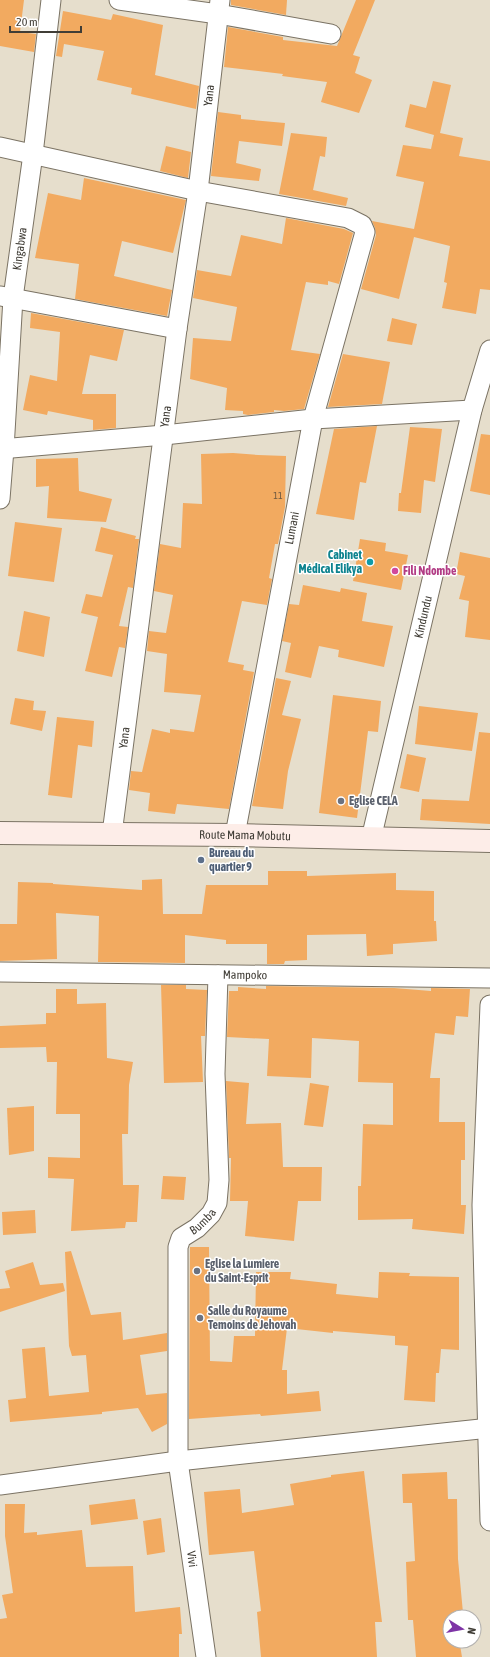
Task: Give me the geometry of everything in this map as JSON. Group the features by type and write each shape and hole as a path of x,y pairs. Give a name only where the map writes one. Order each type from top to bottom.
{"street":[{"name":"Kingabwa","path":"0,499 6,297 33,154 51,0"},
{"path":"119,0 219,7 331,34"},
{"name":"Yana","path":"112,834 177,329 198,191 219,7"},
{"path":"0,147 198,191"},
{"name":"Lumani","path":"198,191 348,218 362,225 365,232 313,419 235,835"},
{"path":"6,297 177,329"},
{"name":"Kindundu","path":"371,839 472,410 490,350"},
{"path":"2,449 164,436 313,419 472,410"},
{"name":"Route Mama Mobutu","path":"0,833 235,835 490,841"},
{"name":"Mampoko","path":"0,972 218,976 490,978"},
{"name":"Bumba","path":"178,1461 178,1247 181,1238 196,1228 211,1214 217,1203 219,1180 214,1074 218,976"},
{"path":"490,1005 482,1205 490,1521"},
{"path":"0,1485 178,1461 488,1428"},
{"name":"Vivi","path":"178,1461 206,1657"}],"building":[{"path":"0,0 24,0 20,32 36,34 34,52 0,46"},
{"path":"231,0 287,0 286,15 231,5"},
{"path":"356,0 375,0 353,55 360,57 355,73 372,80 359,113 321,102 327,82 282,76 283,74 224,67 228,27 283,37 283,40 337,46"},
{"path":"63,11 111,20 113,14 163,25 155,75 199,86 196,109 131,94 132,88 97,80 104,51 64,44 62,57 56,56"},
{"path":"433,81 451,85 440,133 463,138 459,156 490,161 490,290 480,289 476,314 442,308 447,283 444,282 450,246 414,237 399,299 361,289 376,235 372,221 414,229 424,182 396,176 403,145 431,149 434,135 405,127 410,104 426,108"},
{"path":"218,112 241,115 241,119 285,123 282,146 239,141 236,163 261,169 259,181 211,176"},
{"path":"291,133 327,137 325,157 320,156 313,190 348,198 346,206 279,194"},
{"path":"166,146 191,152 188,178 160,171"},
{"path":"84,178 186,200 173,253 122,241 114,276 172,290 167,316 75,299 79,264 35,258 48,193 81,200"},
{"path":"286,218 344,229 353,233 339,284 328,281 328,285 306,282 291,350 320,354 304,409 284,411 274,410 274,412 248,415 243,414 243,411 225,410 227,388 190,379 193,338 231,341 237,307 193,298 197,270 231,276 241,235 282,244"},
{"path":"31,313 124,330 117,361 90,355 82,394 116,394 116,428 93,430 93,420 48,411 47,415 23,410 30,375 57,381 60,332 30,328"},
{"path":"392,318 417,324 412,345 387,341"},
{"path":"343,354 390,362 382,404 328,407"},
{"path":"377,426 366,483 360,482 354,520 316,514 334,429"},
{"path":"410,427 442,429 435,482 424,480 421,513 398,511 399,493 401,493"},
{"path":"481,434 490,435 490,495 470,491"},
{"path":"233,453 286,456 285,507 278,544 275,544 269,578 272,579 267,605 242,601 228,662 244,665 243,670 254,672 229,809 177,804 175,814 148,811 150,793 129,790 131,771 142,772 152,729 170,733 170,729 194,732 201,695 164,692 167,654 147,651 149,631 166,633 173,595 154,591 160,544 181,548 183,503 202,504 201,454"},
{"path":"78,458 79,491 112,499 106,522 47,518 49,486 36,487 36,459"},
{"path":"15,522 62,528 54,582 8,576"},
{"path":"101,527 136,536 135,539 139,539 133,588 128,587 119,626 128,627 125,648 119,647 112,677 85,671 98,617 81,613 86,594 102,597 113,555 95,551"},
{"path":"360,539 386,543 385,551 408,555 401,590 353,581"},
{"path":"460,552 490,558 490,640 465,637 469,601 459,599 465,576 456,574"},
{"path":"303,585 340,592 341,588 367,593 362,621 393,626 384,667 338,657 339,650 319,646 311,678 285,672 291,643 282,641 289,604 299,605"},
{"path":"24,611 50,617 44,657 17,651"},
{"path":"276,678 291,681 282,715 301,719 288,771 283,809 252,806"},
{"path":"333,695 381,701 378,732 368,731 357,818 319,813"},
{"path":"15,698 34,701 33,710 46,711 42,731 10,724"},
{"path":"419,706 478,713 472,751 415,744"},
{"path":"57,717 94,721 92,747 78,745 72,798 48,795"},
{"path":"479,732 490,733 490,824 420,820 422,799 469,801"},
{"path":"407,754 426,758 419,792 400,788"},
{"path":"268,871 307,871 307,876 396,873 396,890 434,891 434,921 436,921 437,941 393,944 393,954 367,956 366,934 307,935 307,960 285,961 284,964 267,964 267,944 226,944 226,940 185,935 185,963 98,962 99,916 56,913 57,959 0,961 0,924 17,924 18,882 53,883 142,890 142,880 162,879 163,914 202,914 206,885 268,885"},
{"path":"161,985 186,985 186,989 207,990 205,1036 201,1036 203,1082 164,1083"},
{"path":"266,986 394,988 431,991 431,988 470,989 468,1017 456,1016 454,1035 435,1033 430,1078 440,1078 439,1122 465,1122 465,1160 461,1160 461,1205 466,1205 464,1234 412,1229 413,1219 358,1220 358,1186 361,1186 363,1124 393,1125 393,1083 358,1082 359,1041 312,1038 311,1078 267,1076 269,1039 227,1037 229,991 238,991 238,987 266,989"},
{"path":"56,989 77,989 77,1004 106,1003 107,1058 133,1062 129,1085 128,1134 122,1134 123,1185 139,1185 137,1222 126,1222 125,1228 71,1231 74,1179 48,1178 48,1157 80,1158 80,1114 56,1114 57,1062 47,1062 46,1047 0,1048 0,1026 46,1024 46,1013 56,1013"},
{"path":"226,1081 249,1083 246,1124 281,1123 283,1167 322,1167 321,1201 298,1201 294,1241 245,1236 248,1201 230,1201 231,1158 229,1158"},
{"path":"310,1083 329,1086 323,1127 304,1125"},
{"path":"34,1106 34,1151 9,1155 7,1108"},
{"path":"163,1176 186,1177 184,1200 161,1199"},
{"path":"35,1210 36,1233 3,1235 2,1212"},
{"path":"190,1247 209,1247 210,1361 232,1362 234,1336 255,1336 256,1272 291,1272 290,1279 337,1284 336,1294 378,1298 379,1272 410,1273 409,1276 459,1277 459,1350 441,1349 439,1373 436,1373 435,1402 404,1400 408,1346 395,1345 395,1336 333,1331 333,1333 287,1328 282,1370 287,1370 287,1394 319,1391 321,1411 261,1416 260,1414 189,1419"},
{"path":"71,1251 91,1315 121,1312 123,1340 167,1333 167,1351 140,1355 146,1395 167,1393 167,1424 152,1432 138,1408 102,1412 102,1414 10,1422 8,1400 26,1398 22,1349 45,1347 49,1396 89,1392 86,1355 72,1356 69,1346 65,1252"},
{"path":"33,1262 40,1285 63,1283 65,1291 0,1312 0,1289 10,1288 5,1271"},
{"path":"364,1471 382,1622 375,1622 377,1657 261,1657 257,1612 261,1611 254,1551 209,1555 204,1492 240,1489 242,1513 294,1505 290,1484 331,1477 331,1475"},
{"path":"447,1472 448,1499 457,1499 458,1559 463,1609 442,1609 442,1649 461,1649 462,1657 416,1657 413,1620 408,1620 406,1562 415,1561 412,1503 403,1503 402,1474"},
{"path":"135,1499 138,1519 91,1525 89,1505"},
{"path":"5,1504 25,1504 24,1533 37,1532 37,1535 82,1530 86,1567 133,1566 135,1612 180,1607 182,1634 179,1634 179,1657 0,1657 0,1619 7,1618 2,1595 13,1593 5,1536"},
{"path":"161,1518 165,1552 147,1555 143,1521"}],"place":[{"name":"Cabinet Médical Elikya","path":"370,562"},
{"name":"Fili Ndombe","path":"395,571"},
{"name":"Eglise CELA","path":"341,801"},
{"name":"Bureau du quartier 9","path":"201,860"},
{"name":"Eglise la Lumiere du Saint-Esprit","path":"197,1271"},
{"name":"Salle du Royaume Temoins de Jehovah","path":"200,1318"}]}
